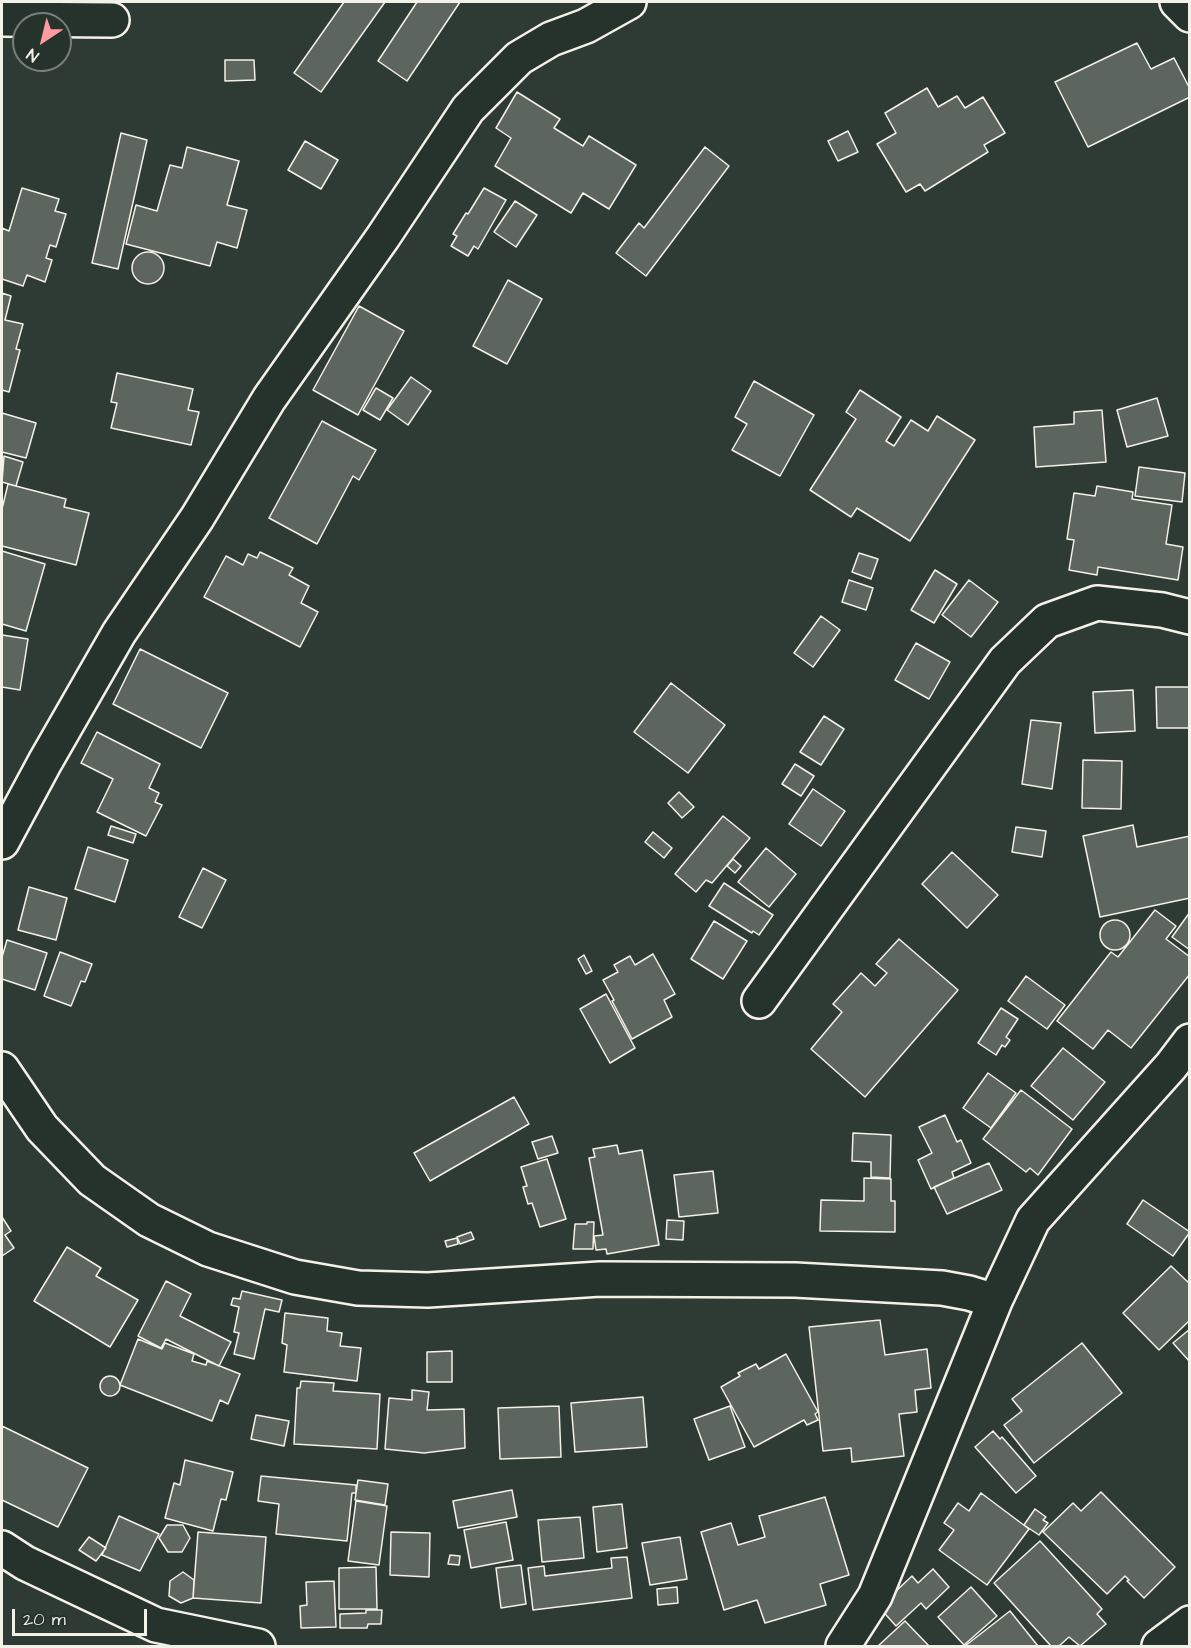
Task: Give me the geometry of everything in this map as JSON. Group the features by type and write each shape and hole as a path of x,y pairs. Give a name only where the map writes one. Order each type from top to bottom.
{"street":[{"path":"2,842 119,633 197,518 269,399 383,237 468,109 519,58 551,39 586,26 629,2"},
{"path":"1177,2 1190,15"},
{"path":"2,20 112,20"},
{"path":"759,1001 1005,662 1047,621 1097,603 1162,610 1190,617"},
{"path":"843,1647 875,1596 994,1301 1033,1220 1171,1066 1190,1041"},
{"path":"2,1069 42,1128 92,1180 149,1220 208,1250 295,1277 358,1288 428,1290 600,1279 795,1280 942,1288 994,1301"},
{"path":"2,1548 25,1563 156,1625 258,1647"},
{"path":"1159,1647 1190,1623"}],"building":[{"path":"344,2 385,2 321,92 294,73"},
{"path":"417,2 460,2 407,81 378,61"},
{"path":"1137,43 1151,69 1174,58 1190,89 1190,97 1088,147 1055,82"},
{"path":"225,60 254,60 255,80 225,81"},
{"path":"927,88 938,107 957,96 965,108 983,97 1005,133 984,145 988,152 925,191 920,184 906,192 877,144 896,133 885,113"},
{"path":"517,92 560,119 554,128 583,146 589,136 636,165 609,209 583,193 571,213 495,166 511,138 496,128"},
{"path":"848,131 858,152 838,161 828,141"},
{"path":"121,133 147,140 118,269 92,263"},
{"path":"305,141 338,160 321,189 288,170"},
{"path":"187,147 239,161 227,205 247,210 237,248 217,242 210,266 126,244 136,205 157,211 170,165 182,168"},
{"path":"705,147 729,166 646,276 616,253 639,223 644,228"},
{"path":"22,188 59,199 55,211 66,214 56,247 50,245 46,258 52,260 45,282 27,275 23,286 2,279 2,228 9,231"},
{"path":"484,188 506,200 478,249 474,246 468,256 451,246 457,236 453,234"},
{"path":"515,201 537,215 516,247 494,232"},
{"path":"148,252 159,257 164,268 159,279 148,284 137,279 132,268 137,257"},
{"path":"508,280 542,299 507,364 473,346"},
{"path":"2,293 11,296 5,320 23,324 16,349 20,350 9,392 2,390"},
{"path":"359,306 404,331 358,415 313,390"},
{"path":"117,373 193,389 188,410 199,412 191,445 111,428 117,403 111,402"},
{"path":"411,377 431,391 408,425 387,410"},
{"path":"754,381 814,415 780,476 732,450 747,424 735,417"},
{"path":"376,388 393,398 380,420 363,410"},
{"path":"860,390 901,417 886,441 894,446 911,420 928,431 937,416 975,440 910,541 857,508 851,517 810,490 856,419 846,412"},
{"path":"1157,398 1168,436 1127,447 1117,410"},
{"path":"1102,410 1106,462 1036,467 1034,427 1074,424 1074,412"},
{"path":"2,413 36,423 26,458 2,452"},
{"path":"322,421 376,450 359,480 353,476 317,544 269,518"},
{"path":"4,456 23,462 16,486 2,482"},
{"path":"1139,467 1185,473 1182,502 1135,496"},
{"path":"8,484 66,499 64,507 89,513 76,565 2,546 2,509"},
{"path":"1097,486 1133,492 1132,499 1172,505 1166,544 1183,547 1178,580 1098,567 1097,575 1069,570 1074,540 1067,539 1074,493 1095,496"},
{"path":"2,551 45,564 26,631 2,624"},
{"path":"260,552 293,568 289,575 309,586 301,603 318,612 300,647 204,597 226,556 243,565 248,554 257,558"},
{"path":"859,553 878,559 871,579 852,572"},
{"path":"935,570 957,584 934,623 911,610"},
{"path":"849,580 873,588 866,610 842,602"},
{"path":"969,580 998,602 971,637 942,615"},
{"path":"821,616 840,630 813,667 794,653"},
{"path":"2,635 28,639 20,690 2,687"},
{"path":"916,643 950,662 929,699 895,680"},
{"path":"140,649 228,693 201,748 113,704"},
{"path":"671,683 725,725 688,773 634,732"},
{"path":"1156,687 1190,687 1190,728 1157,728"},
{"path":"1133,690 1135,731 1095,733 1093,692"},
{"path":"824,716 844,729 821,765 800,752"},
{"path":"1031,720 1061,723 1052,789 1022,784"},
{"path":"97,732 160,764 149,788 159,793 155,802 162,805 146,836 97,812 113,779 81,763"},
{"path":"1083,760 1122,761 1121,809 1082,808"},
{"path":"795,764 814,776 801,796 782,784"},
{"path":"813,789 845,811 821,846 789,824"},
{"path":"679,792 694,807 682,818 668,803"},
{"path":"723,816 750,838 712,883 706,880 696,892 675,874"},
{"path":"1133,825 1137,847 1190,836 1190,898 1100,917 1083,836"},
{"path":"111,826 136,834 133,843 108,835"},
{"path":"1016,827 1046,831 1042,857 1012,852"},
{"path":"653,832 672,848 664,858 645,842"},
{"path":"88,847 128,860 115,902 75,889"},
{"path":"766,848 796,874 769,907 738,882"},
{"path":"952,852 998,895 967,928 922,884"},
{"path":"733,859 741,866 735,873 727,866"},
{"path":"203,868 226,880 202,928 179,917"},
{"path":"724,883 773,915 759,935 709,906"},
{"path":"29,887 67,898 56,940 18,930"},
{"path":"1155,910 1176,926 1166,939 1190,957 1190,974 1131,1048 1108,1030 1093,1049 1057,1021 1111,952 1118,957"},
{"path":"1190,912 1190,950 1172,937"},
{"path":"1115,920 1126,924 1130,935 1126,946 1115,950 1104,946 1100,935 1104,924"},
{"path":"714,921 747,941 723,979 691,959"},
{"path":"899,939 958,990 865,1097 811,1049 842,1012 833,1004 861,973 875,986 887,973 876,964"},
{"path":"7,940 47,953 35,990 2,979 2,957"},
{"path":"60,952 92,964 85,982 81,981 71,1006 44,996"},
{"path":"653,954 675,994 664,1000 672,1017 632,1039 603,980 618,972 614,965 630,956 635,965"},
{"path":"584,955 592,971 586,974 578,959"},
{"path":"1026,976 1065,1005 1047,1029 1008,1001"},
{"path":"606,994 635,1048 610,1063 580,1009"},
{"path":"1001,1008 1018,1019 1006,1037 1010,1040 1005,1047 1002,1045 996,1055 978,1043"},
{"path":"1063,1048 1105,1082 1073,1120 1031,1086"},
{"path":"988,1073 1016,1093 991,1128 963,1108"},
{"path":"1021,1090 1072,1129 1038,1175 1030,1168 1026,1172 983,1139"},
{"path":"514,1097 529,1124 430,1181 414,1153"},
{"path":"945,1115 957,1142 961,1140 971,1163 952,1172 954,1178 931,1189 918,1160 932,1153 919,1127"},
{"path":"853,1133 891,1135 890,1178 871,1177 871,1162 852,1161"},
{"path":"552,1136 558,1153 538,1159 532,1142"},
{"path":"617,1145 619,1154 642,1150 659,1245 607,1254 606,1249 596,1250 594,1236 603,1235 589,1158 595,1157 593,1149"},
{"path":"547,1159 566,1219 540,1227 532,1203 528,1204 523,1187 527,1186 521,1167"},
{"path":"989,1163 1002,1190 947,1214 934,1187"},
{"path":"713,1171 718,1213 679,1217 674,1175"},
{"path":"864,1178 891,1179 891,1201 895,1201 895,1232 820,1231 821,1200 864,1201"},
{"path":"1143,1200 1190,1232 1173,1256 1127,1224"},
{"path":"2,1217 11,1231 5,1235 14,1248 2,1256"},
{"path":"667,1220 684,1221 683,1240 666,1239"},
{"path":"587,1222 594,1222 593,1249 573,1249 575,1224 587,1224"},
{"path":"471,1232 474,1239 460,1244 457,1237"},
{"path":"457,1238 458,1244 447,1247 445,1241"},
{"path":"67,1247 101,1268 96,1276 138,1300 110,1347 34,1301"},
{"path":"1171,1266 1190,1284 1190,1320 1159,1350 1123,1313"},
{"path":"166,1281 191,1294 180,1316 231,1342 219,1366 166,1339 161,1348 138,1336"},
{"path":"242,1291 282,1300 279,1312 265,1309 254,1359 234,1354 239,1333 234,1332 239,1307 231,1305 233,1298 240,1299"},
{"path":"285,1313 328,1318 327,1331 342,1333 340,1346 361,1348 357,1381 284,1372 287,1345 282,1343"},
{"path":"880,1320 885,1355 927,1349 931,1388 915,1390 917,1412 899,1414 904,1456 852,1462 851,1448 823,1451 809,1327"},
{"path":"1190,1329 1190,1362 1173,1343"},
{"path":"138,1339 162,1349 165,1343 194,1354 192,1361 206,1365 207,1361 240,1374 228,1404 220,1400 212,1421 120,1385"},
{"path":"1082,1343 1122,1393 1034,1463 1004,1425 1022,1411 1012,1399"},
{"path":"452,1351 452,1382 427,1382 427,1352"},
{"path":"786,1354 818,1412 815,1414 818,1420 807,1425 804,1420 754,1447 721,1387 740,1376 738,1373 756,1364 759,1369"},
{"path":"106,1376 114,1376 120,1382 120,1390 114,1396 106,1396 100,1390 100,1382"},
{"path":"301,1381 334,1383 333,1391 380,1394 377,1449 294,1444 297,1388 300,1388"},
{"path":"412,1390 429,1392 427,1410 464,1409 465,1448 424,1453 385,1449 389,1398 412,1400"},
{"path":"643,1397 647,1447 575,1452 571,1403"},
{"path":"559,1406 561,1457 500,1459 498,1408"},
{"path":"730,1406 745,1447 709,1460 694,1419"},
{"path":"256,1415 289,1421 284,1446 251,1439"},
{"path":"2,1426 88,1468 58,1527 2,1500"},
{"path":"993,1431 1000,1439 1002,1437 1036,1476 1016,1493 975,1447"},
{"path":"185,1460 233,1472 226,1500 221,1499 213,1531 165,1518 174,1483 180,1485"},
{"path":"261,1476 356,1485 356,1493 352,1493 347,1541 276,1534 279,1504 258,1501"},
{"path":"358,1480 388,1484 385,1505 355,1500"},
{"path":"512,1490 517,1517 458,1528 453,1501"},
{"path":"1101,1492 1175,1567 1144,1598 1125,1576 1107,1594 1043,1532 1073,1503 1081,1511"},
{"path":"981,1493 1029,1529 987,1585 939,1550 954,1530 944,1523 958,1503 969,1511"},
{"path":"825,1497 849,1575 820,1584 826,1605 765,1623 757,1600 724,1610 701,1532 731,1523 738,1545 765,1537 759,1516"},
{"path":"356,1501 387,1506 379,1565 348,1561"},
{"path":"622,1504 627,1548 597,1552 593,1507"},
{"path":"1035,1509 1046,1517 1043,1520 1048,1523 1039,1535 1024,1525"},
{"path":"119,1516 159,1534 140,1571 102,1555"},
{"path":"580,1517 584,1558 542,1562 538,1520"},
{"path":"506,1522 513,1560 471,1568 464,1530"},
{"path":"167,1525 183,1525 190,1538 182,1552 168,1552 159,1538"},
{"path":"198,1532 266,1537 261,1603 193,1598"},
{"path":"391,1532 430,1533 429,1577 390,1575"},
{"path":"89,1537 106,1548 96,1561 79,1550"},
{"path":"680,1537 687,1579 650,1585 642,1543"},
{"path":"1040,1541 1102,1609 1097,1614 1106,1624 1080,1646 1069,1637 1059,1646 1051,1646 994,1583"},
{"path":"450,1555 460,1556 459,1565 448,1564"},
{"path":"627,1557 632,1598 533,1610 528,1568 544,1566 545,1576 612,1568 611,1558"},
{"path":"521,1565 526,1604 501,1608 496,1568"},
{"path":"376,1567 377,1609 339,1609 339,1568"},
{"path":"933,1569 949,1587 926,1609 921,1603 896,1626 879,1607 912,1576 918,1583"},
{"path":"183,1572 194,1580 193,1598 181,1603 169,1596 170,1581"},
{"path":"334,1581 336,1627 301,1628 300,1606 307,1605 306,1582"},
{"path":"677,1587 678,1603 658,1605 657,1589"},
{"path":"971,1587 997,1616 964,1645 938,1617"},
{"path":"366,1610 382,1610 381,1624 368,1624 367,1628 340,1628 340,1614 366,1613"},
{"path":"1010,1611 1038,1646 965,1646"},
{"path":"905,1621 929,1646 878,1646"}]}
